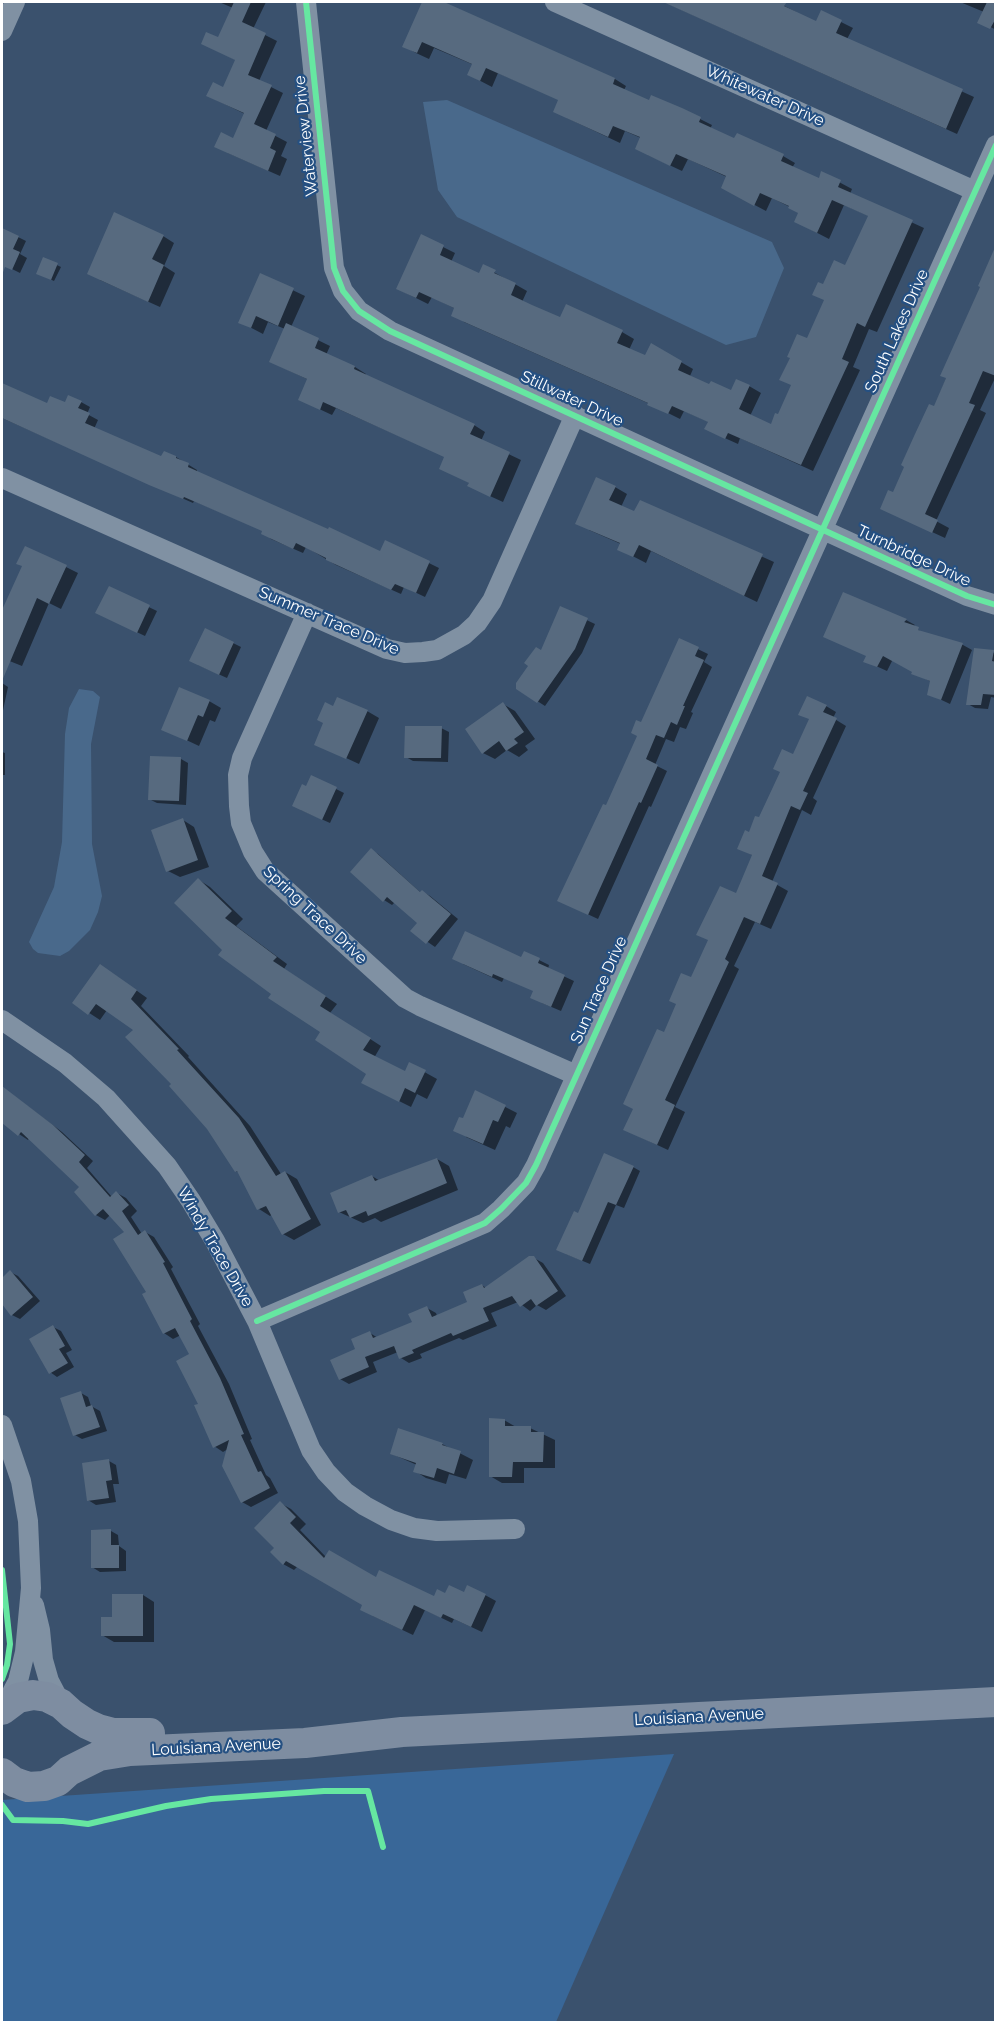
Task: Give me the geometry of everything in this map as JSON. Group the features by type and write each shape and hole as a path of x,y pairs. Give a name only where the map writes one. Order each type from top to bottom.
{"main road":[{"name":"Louisiana Avenue","path":"3,1708 18,1698 33,1695 47,1697 98,1729 129,1734 276,1731 402,1732 996,1702"},
{"path":"66,1709 78,1728 80,1742 77,1758 69,1771"},
{"name":"Louisiana Avenue","path":"2,1773 14,1782 36,1787 58,1781 69,1771 99,1756 121,1752 304,1743 402,1732"}],"street":[{"path":"2,31 15,2"},
{"name":"Waterview Drive","path":"306,2 334,268"},
{"name":"Whitewater Drive","path":"555,2 975,190"},
{"name":"South Lakes Drive","path":"822,529 996,145"},
{"name":"Stillwater Drive","path":"334,268 344,291 359,311 390,331 822,529"},
{"name":"Summer Trace Drive","path":"2,478 387,649 405,653 437,650 464,635 477,623 492,601 575,415"},
{"name":"Turnbridge Drive","path":"822,529 967,596 996,605"},
{"name":"Sun Trace Drive","path":"257,1321 485,1223 526,1183 536,1166 822,529"},
{"name":"Spring Trace Drive","path":"307,613 242,758 238,775 241,823 253,852 265,871 405,998 576,1076"},
{"name":"Windy Trace Drive","path":"2,1020 65,1063 106,1098 167,1166 215,1241 257,1321 311,1450 326,1472 345,1492 391,1520 414,1528 437,1531 515,1529"},
{"path":"2,1425 21,1481 28,1521 31,1588 25,1652 18,1681 3,1708"},
{"path":"31,1588 40,1630 43,1660 49,1681 66,1709"}],"shaded area":[{"path":"447,100 772,242 784,268 756,337 726,345 457,217 438,190 423,102"},
{"path":"79,689 93,691 100,697 91,744 92,844 102,896 90,930 69,951 60,956 38,953 29,942 54,887 62,842 65,734 69,708"},
{"path":"674,1754 556,2022 2,2022 2,1800"}],"building":[{"path":"234,2 251,2 242,22 266,33 248,75 272,85 254,124 276,134 270,148 276,151 268,171 214,147 221,132 233,138 244,113 206,96 213,82 223,87 235,60 201,44 206,32 218,37"},
{"path":"422,2 444,2 615,78 613,84 649,100 651,95 701,117 699,122 734,138 737,133 784,154 781,161 819,178 821,171 841,180 838,187 913,220 865,327 857,323 842,359 849,362 801,465 728,433 725,439 704,429 708,422 672,406 668,414 451,316 454,308 419,292 416,298 396,289 421,234 444,245 440,255 479,273 483,264 496,270 494,273 516,283 511,295 532,305 560,317 566,304 623,330 617,343 645,355 651,343 682,361 678,370 709,384 711,381 731,390 736,379 750,385 739,409 771,424 791,385 779,380 790,358 787,357 797,334 807,338 824,300 812,295 818,282 823,284 834,260 845,265 868,216 832,200 817,233 794,222 798,213 788,208 789,206 760,193 754,206 721,188 726,176 676,154 670,166 635,149 640,137 613,126 608,137 553,112 558,100 486,68 480,81 467,75 472,64 422,42 417,53 402,47"},
{"path":"663,2 787,2 784,6 816,21 821,10 842,20 836,33 963,89 946,129"},
{"path":"987,2 996,2 996,18 990,29 977,23"},
{"path":"114,212 164,235 152,259 164,265 148,302 87,274"},
{"path":"2,228 19,236 13,249 20,252 12,270 5,267 2,275"},
{"path":"996,245 996,376 983,371 969,403 975,405 925,514 938,520 932,533 880,509 888,490 893,492 904,467 901,465 929,404 934,406 946,378 940,376"},
{"path":"43,257 58,263 51,280 36,274"},
{"path":"260,273 294,288 278,326 256,316 251,328 238,323"},
{"path":"286,323 319,338 315,348 355,366 354,369 475,424 470,434 510,452 490,497 467,486 469,483 439,469 444,457 323,402 320,410 298,400 307,379 269,362"},
{"path":"2,383 47,403 50,396 65,402 68,395 82,401 78,408 90,413 85,423 161,456 164,451 176,456 189,463 188,467 380,551 385,540 430,561 416,593 395,584 391,590 326,560 296,543 293,549 261,534 262,531 184,497 183,499 149,485 2,418"},
{"path":"596,477 616,486 609,500 634,511 640,500 763,554 744,596 639,545 633,557 617,550 620,543 575,524"},
{"path":"25,546 67,565 49,604 37,598 2,681 2,610 22,566 16,564"},
{"path":"109,586 150,605 137,633 95,613"},
{"path":"843,592 907,619 904,622 919,627 918,630 963,643 941,700 927,695 930,681 911,674 912,672 883,656 877,667 863,662 866,656 823,637"},
{"path":"560,606 588,618 575,649 537,703 516,689 516,683 528,666 524,663 536,647 541,650"},
{"path":"205,628 234,642 219,675 189,661"},
{"path":"679,638 699,647 695,656 704,660 677,725 671,722 664,738 656,735 646,759 658,765 588,915 557,901 603,804 606,805 637,736 631,733 636,720 641,722"},
{"path":"974,648 994,650 992,661 996,662 996,695 983,694 981,705 966,705"},
{"path":"179,687 210,700 203,717 198,715 187,741 161,730"},
{"path":"807,696 827,705 823,712 837,718 803,791 808,793 800,810 791,806 762,876 778,883 760,924 744,917 725,959 729,962 665,1100 675,1105 657,1145 623,1130 633,1109 623,1104 657,1029 664,1032 676,1004 669,1001 681,973 691,977 708,940 696,935 720,886 736,893 752,855 737,849 745,830 749,832 755,816 759,817 780,772 773,769 782,749 793,754 809,719 798,715"},
{"path":"337,697 368,710 346,759 314,745 323,723 317,720 325,702 333,706"},
{"path":"503,702 524,732 514,739 518,743 506,751 499,741 482,754 465,729"},
{"path":"405,726 442,726 441,758 404,758"},
{"path":"150,756 181,757 179,801 148,800"},
{"path":"311,775 337,787 322,820 292,806 302,784 306,786"},
{"path":"183,818 198,860 166,872 151,830"},
{"path":"371,848 420,892 422,890 451,914 426,944 410,931 417,923 387,897 383,902 350,872"},
{"path":"198,878 232,911 225,918 277,957 273,961 326,996 320,1006 371,1038 363,1050 405,1071 409,1062 426,1070 415,1093 405,1088 399,1102 361,1083 366,1074 315,1040 320,1032 268,998 271,994 218,955 222,950 174,903"},
{"path":"465,931 521,957 524,951 540,958 538,963 565,975 551,1007 530,998 533,991 493,974 492,977 452,959"},
{"path":"100,964 137,990 131,999 179,1049 177,1050 239,1118 276,1176 285,1171 311,1219 282,1235 266,1206 257,1210 237,1171 235,1172 207,1129 169,1086 171,1084 125,1037 133,1030 96,1004 88,1015 72,1003"},
{"path":"2,1086 53,1125 85,1155 79,1162 110,1197 116,1191 129,1205 122,1211 138,1235 145,1230 165,1262 163,1263 192,1319 190,1321 220,1378 244,1434 241,1435 258,1472 261,1471 270,1488 241,1503 222,1466 229,1440 213,1448 194,1405 198,1404 176,1361 189,1354 175,1328 163,1334 142,1294 146,1292 113,1239 124,1232 103,1209 95,1216 74,1192 79,1187 21,1132 18,1136 2,1123"},
{"path":"475,1090 506,1105 498,1122 493,1120 483,1144 453,1131 459,1117 463,1118"},
{"path":"604,1153 634,1166 616,1205 608,1202 582,1261 556,1250 574,1211 578,1213"},
{"path":"437,1158 447,1183 368,1216 366,1211 350,1218 346,1210 338,1213 330,1193 372,1175 375,1181"},
{"path":"529,1256 534,1256 558,1291 536,1306 531,1299 520,1307 512,1296 483,1308 489,1321 453,1336 451,1333 412,1350 414,1353 399,1359 394,1346 365,1357 369,1367 339,1380 330,1360 355,1349 351,1339 370,1331 373,1338 412,1322 408,1314 427,1306 432,1317 467,1302 463,1292 482,1284 484,1288"},
{"path":"10,1270 33,1297 11,1316 2,1304 2,1278"},
{"path":"53,1325 65,1346 59,1349 68,1363 49,1374 29,1339"},
{"path":"81,1391 86,1407 92,1405 100,1427 73,1436 60,1398"},
{"path":"489,1418 505,1419 505,1426 531,1426 531,1432 544,1432 543,1462 513,1462 512,1477 489,1477"},
{"path":"398,1428 461,1451 454,1474 437,1468 434,1478 413,1472 416,1463 390,1454"},
{"path":"109,1459 112,1480 106,1481 109,1498 87,1501 82,1463"},
{"path":"280,1501 296,1517 290,1523 324,1558 329,1550 376,1577 379,1570 434,1596 437,1589 445,1593 449,1585 464,1592 467,1585 486,1594 471,1627 443,1614 441,1618 414,1605 402,1630 360,1610 362,1605 286,1561 283,1565 270,1552 274,1548 254,1528"},
{"path":"111,1529 111,1545 119,1545 119,1568 91,1568 91,1530"},
{"path":"112,1594 143,1594 143,1636 101,1636 101,1617 112,1617"}],"cycle path":[{"path":"306,2 334,268 343,291 359,311 390,331 967,596 996,605"},
{"path":"257,1321 485,1223 526,1183 996,145"},
{"path":"2,1570 10,1644 2,1679"},
{"path":"2,1805 13,1820 88,1824 166,1806 211,1799 324,1791 368,1791 383,1847"}]}
